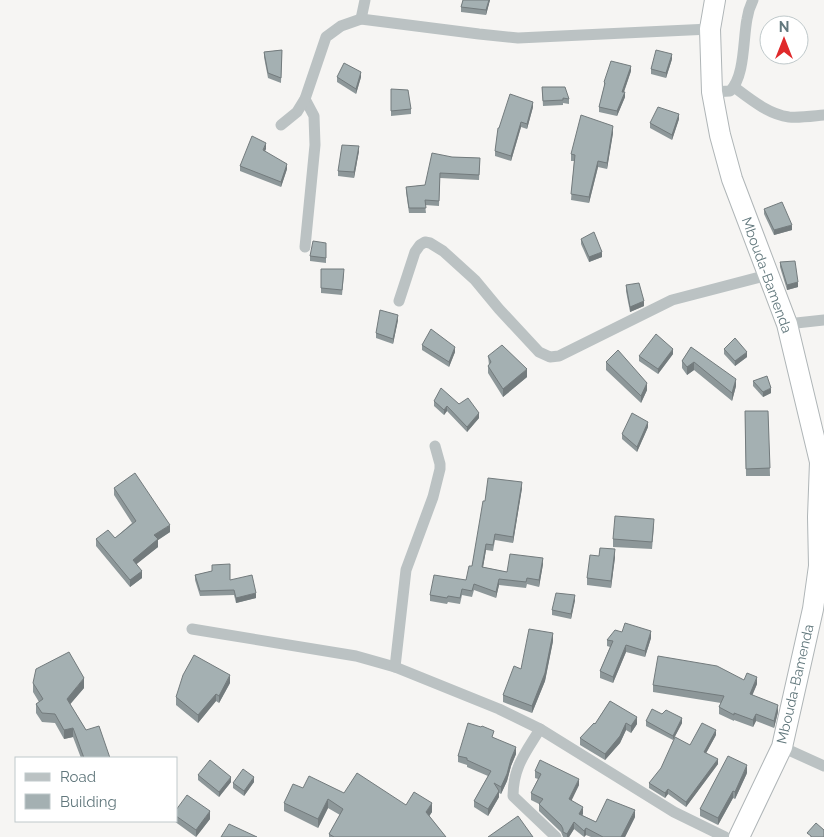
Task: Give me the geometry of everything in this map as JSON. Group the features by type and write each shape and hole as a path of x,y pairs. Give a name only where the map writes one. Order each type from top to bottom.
{"highway":[{"name":"Mbouda-Bamenda","path":"715,0 710,29 712,92 720,135 732,179 787,324 820,462 821,518 819,566 813,609 782,747 739,837"}],"street":[{"path":"361,20 366,0"},
{"path":"712,92 730,91 737,82 747,17 752,0"},
{"path":"281,125 297,112 305,99 326,37 341,26 361,20 518,38 710,29"},
{"path":"734,87 770,110 787,116 824,115"},
{"path":"305,99 314,116 315,145 305,247"},
{"path":"399,301 415,252 425,242 430,243 443,251 475,280 539,352 550,357 559,356 672,300 768,275"},
{"path":"787,324 824,320"},
{"path":"395,667 406,570 433,497 440,469 435,446"},
{"path":"192,629 356,656 395,667 499,709 540,728 674,812 725,837"},
{"path":"540,728 517,769 513,782 513,796 556,837"},
{"path":"782,747 824,766"}],"building":[{"path":"463,0 489,0 486,10 461,7"},
{"path":"282,50 281,78 268,73 264,52"},
{"path":"656,50 672,54 666,73 651,69"},
{"path":"611,61 631,66 622,92 625,92 617,111 599,107"},
{"path":"344,63 361,72 356,89 337,77"},
{"path":"542,87 565,87 569,99 543,101"},
{"path":"391,89 408,90 411,109 391,111"},
{"path":"510,94 533,102 527,124 521,122 511,156 495,151 498,128"},
{"path":"658,107 679,114 672,135 650,123"},
{"path":"581,115 613,126 607,163 598,161 589,197 571,194 575,155 571,154"},
{"path":"252,136 266,143 263,150 287,164 281,182 240,166"},
{"path":"342,145 359,146 354,172 338,171"},
{"path":"432,153 452,157 480,158 479,175 440,173 439,201 425,200 426,208 409,208 406,187 425,185"},
{"path":"782,202 792,225 774,230 764,209"},
{"path":"594,232 602,252 589,257 581,239"},
{"path":"313,241 326,243 326,258 310,256"},
{"path":"795,261 798,282 787,285 780,262"},
{"path":"321,269 344,269 342,290 321,288"},
{"path":"639,283 644,301 630,307 626,285"},
{"path":"380,310 398,315 393,339 376,333"},
{"path":"431,329 455,347 449,362 422,345"},
{"path":"656,334 673,349 658,369 639,356"},
{"path":"735,338 747,352 735,361 724,349"},
{"path":"502,345 527,369 503,389 488,366 491,362 488,356"},
{"path":"691,347 736,379 732,393 694,362 687,367 682,361"},
{"path":"618,350 647,383 641,396 606,362"},
{"path":"767,376 771,388 763,392 753,381"},
{"path":"441,388 459,404 468,398 479,413 467,427 447,406 444,410 434,401"},
{"path":"745,411 768,411 770,468 746,469"},
{"path":"632,413 648,422 637,447 622,434"},
{"path":"135,473 170,525 154,535 158,539 133,560 142,571 130,580 96,539 108,530 115,538 136,521 114,488"},
{"path":"488,478 522,482 513,537 495,534 493,545 486,544 482,567 507,572 510,554 543,558 539,580 527,578 526,582 499,579 496,592 474,584 472,591 462,589 460,598 430,595 434,575 466,580 469,566 472,566"},
{"path":"615,516 654,519 652,542 613,539"},
{"path":"600,548 615,549 611,581 587,578 590,555 599,556"},
{"path":"230,564 230,580 252,575 256,593 236,598 234,590 200,591 195,575 212,571 212,565"},
{"path":"556,593 575,595 571,614 552,610"},
{"path":"625,623 651,631 645,651 626,645 613,677 600,671 613,641 607,640 615,630 622,632"},
{"path":"529,629 553,633 545,673 532,706 503,695 514,666 521,669"},
{"path":"69,652 84,678 67,699 86,730 99,726 110,757 84,757 73,728 64,730 55,714 42,713 36,704 43,699 33,683 36,669"},
{"path":"194,655 230,675 219,696 216,694 198,715 176,697 183,675"},
{"path":"658,656 717,666 744,680 747,673 757,677 750,694 778,705 774,721 756,714 753,720 734,713 734,715 719,707 724,696 653,685"},
{"path":"610,701 637,717 631,726 626,723 620,736 605,754 580,738 595,724"},
{"path":"652,709 662,714 666,710 682,718 673,736 646,721"},
{"path":"468,723 494,731 492,737 516,747 501,787 494,783 499,791 488,809 474,801 491,771 467,760 467,758 458,756"},
{"path":"702,723 716,730 704,752 718,759 686,802 668,789 665,793 649,783 661,768 675,737 690,745"},
{"path":"728,756 747,765 735,792 733,791 718,818 700,809"},
{"path":"210,760 231,777 219,792 198,775"},
{"path":"540,760 579,779 569,799 583,807 579,814 596,822 607,799 635,810 621,837 603,837 586,828 584,831 574,822 567,834 563,832 561,825 539,804 543,799 531,793 541,774 535,771"},
{"path":"243,769 254,777 244,791 233,783"},
{"path":"357,773 406,805 414,792 432,803 426,812 446,837 334,837 329,834 343,809 328,799 318,819 284,803 293,784 303,788 309,776 344,793"},
{"path":"187,795 210,811 196,830 178,817 178,807"},
{"path":"518,816 533,837 488,837"},
{"path":"816,823 824,830 824,837 811,837 807,833"},
{"path":"229,824 257,837 221,837"}]}
